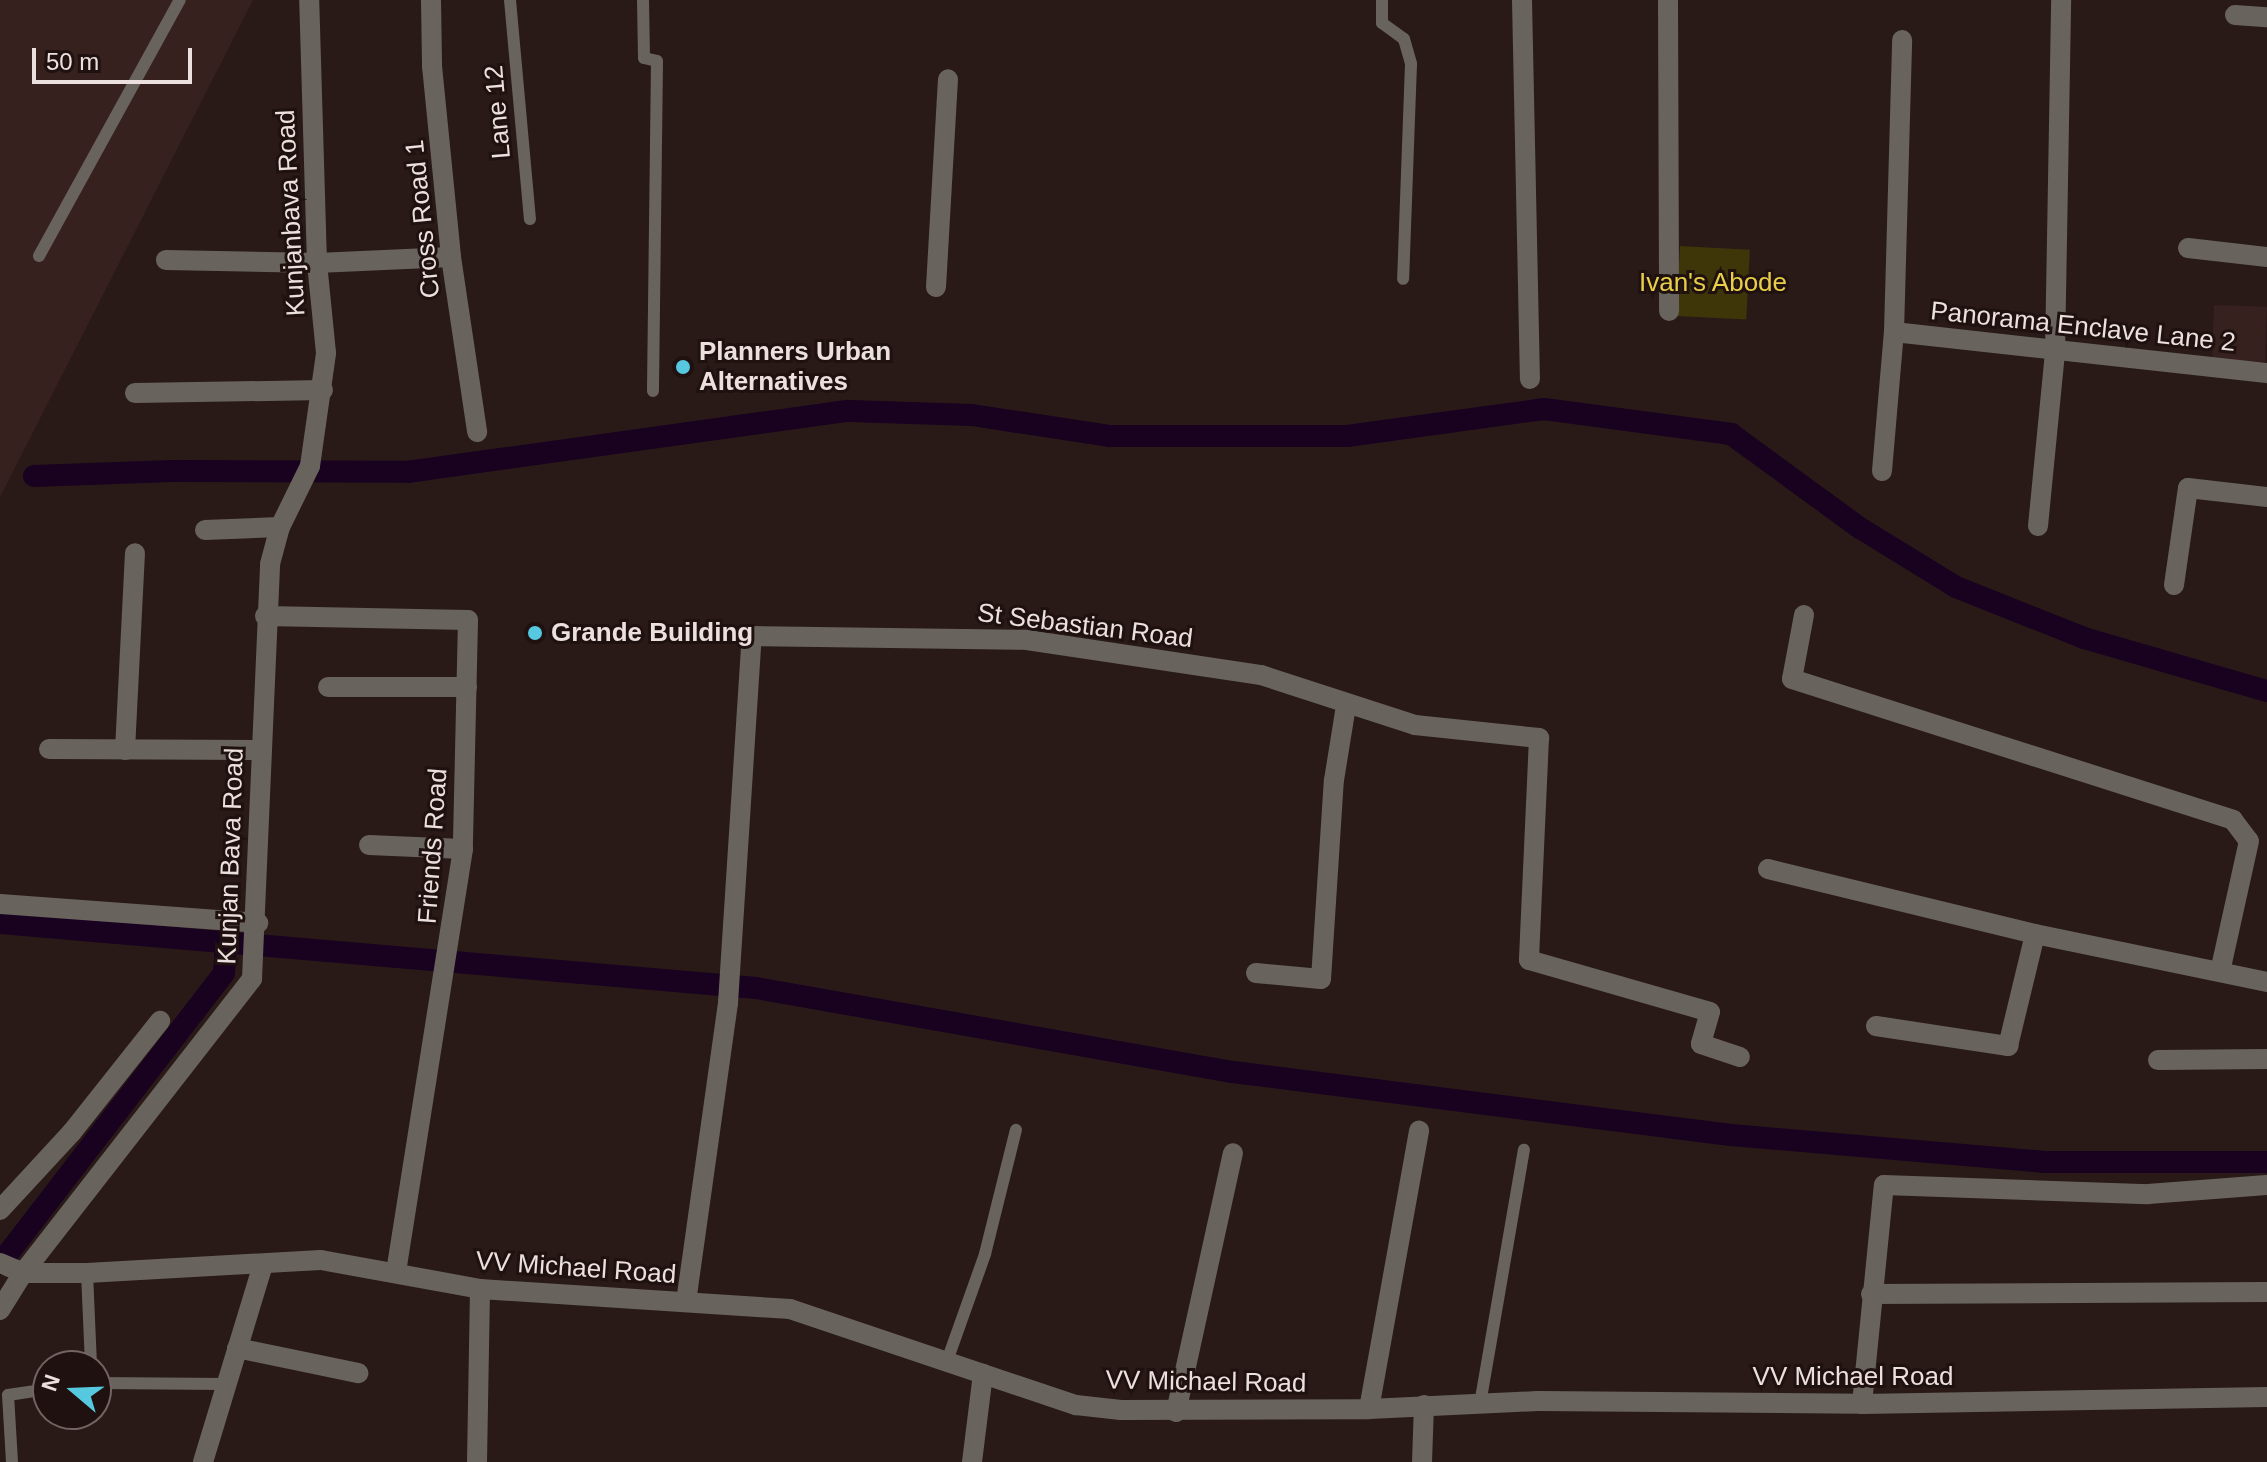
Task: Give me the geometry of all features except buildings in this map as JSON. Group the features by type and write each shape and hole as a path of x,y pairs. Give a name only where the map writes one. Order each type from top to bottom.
{"street":[{"name":"Kunjanbava Road","path":"309,0 317,263 326,353 319,423"},
{"name":"Cross Road 1","path":"431,0 432,66 451,257 477,432"},
{"path":"1522,0 1530,379"},
{"path":"1668,0 1669,311"},
{"path":"2038,526 2055,353 2061,0"},
{"path":"2235,15 2267,17"},
{"name":"Panorama Enclave Lane 2","path":"1882,471 1894,332 1902,40"},
{"path":"936,287 948,79"},
{"path":"2188,248 2267,257"},
{"path":"166,260 317,263 451,257"},
{"name":"Panorama Enclave Lane 2","path":"1894,332 2055,353 2267,373"},
{"path":"135,393 323,390"},
{"name":"Kunjan Bava Road","path":"0,1310 21,1273 252,979 258,923 265,616 280,527 310,466 319,423"},
{"path":"2174,585 2188,488 2267,497"},
{"path":"205,530 280,527"},
{"path":"125,750 135,553"},
{"path":"1804,615 1792,679 2233,820 2249,841 2220,972"},
{"name":"Friends Road","path":"265,616 468,620 463,849 451,944 396,1273"},
{"name":"St Sebastian Road","path":"686,1302 729,990 752,636 1027,640 1261,675 1346,706 1415,725 1539,738 1529,960 1710,1012 1701,1044 1740,1057"},
{"path":"328,687 467,687"},
{"path":"1256,973 1321,979 1334,780 1346,706"},
{"path":"49,749 260,750"},
{"path":"369,845 463,849"},
{"path":"1768,869 2035,934 2267,982"},
{"path":"0,904 258,923"},
{"path":"1876,1026 2008,1046 2035,934"},
{"path":"0,1210 72,1132 160,1021"},
{"path":"2158,1060 2267,1059"},
{"path":"1369,1409 1419,1130"},
{"path":"1176,1412 1233,1153"},
{"path":"1862,1404 1884,1185 2148,1194 2267,1185"},
{"name":"VV Michael Road","path":"21,1273 87,1273 321,1260 480,1289 790,1309 1076,1405 1176,1412 1480,1404 1862,1404 2267,1397"},
{"path":"0,1263 21,1273"},
{"path":"203,1462 263,1265"},
{"path":"477,1462 480,1289"},
{"path":"1871,1294 2267,1292"},
{"path":"237,1348 358,1373"},
{"path":"972,1462 983,1374"},
{"path":"1422,1462 1424,1405"}],"lane":[{"path":"39,256 180,0"},
{"name":"Lane 12","path":"510,0 530,219"},
{"path":"643,0 644,58 657,61 653,391"},
{"path":"1382,0 1382,23 1404,39 1411,64 1403,279"},
{"path":"947,1361 985,1254 1016,1130"},
{"path":"1480,1404 1524,1150"},
{"path":"87,1273 90,1350"},
{"path":"112,1383 226,1384"},
{"path":"12,1462 8,1395 32,1391"}],"shaded area":[{"path":"0,0 253,0 0,497"},
{"path":"2214,305 2267,307 2265,362 2212,360"}],"green space":[{"name":"Ivan's Abode","path":"1680,246 1750,250 1746,320 1676,316"}],"waterway":[{"path":"34,476 172,471 407,472 849,411 972,415 1110,436 1347,436 1544,409 1731,434 1860,528 1956,587 2084,638 2267,691"},
{"path":"0,923 756,988 1233,1072 1731,1135 2043,1162 2267,1162"},
{"path":"0,1264 224,973 226,946"}],"place":[{"name":"Planners Urban Alternatives","path":"683,367"},
{"name":"Grande Building","path":"535,633"}]}
